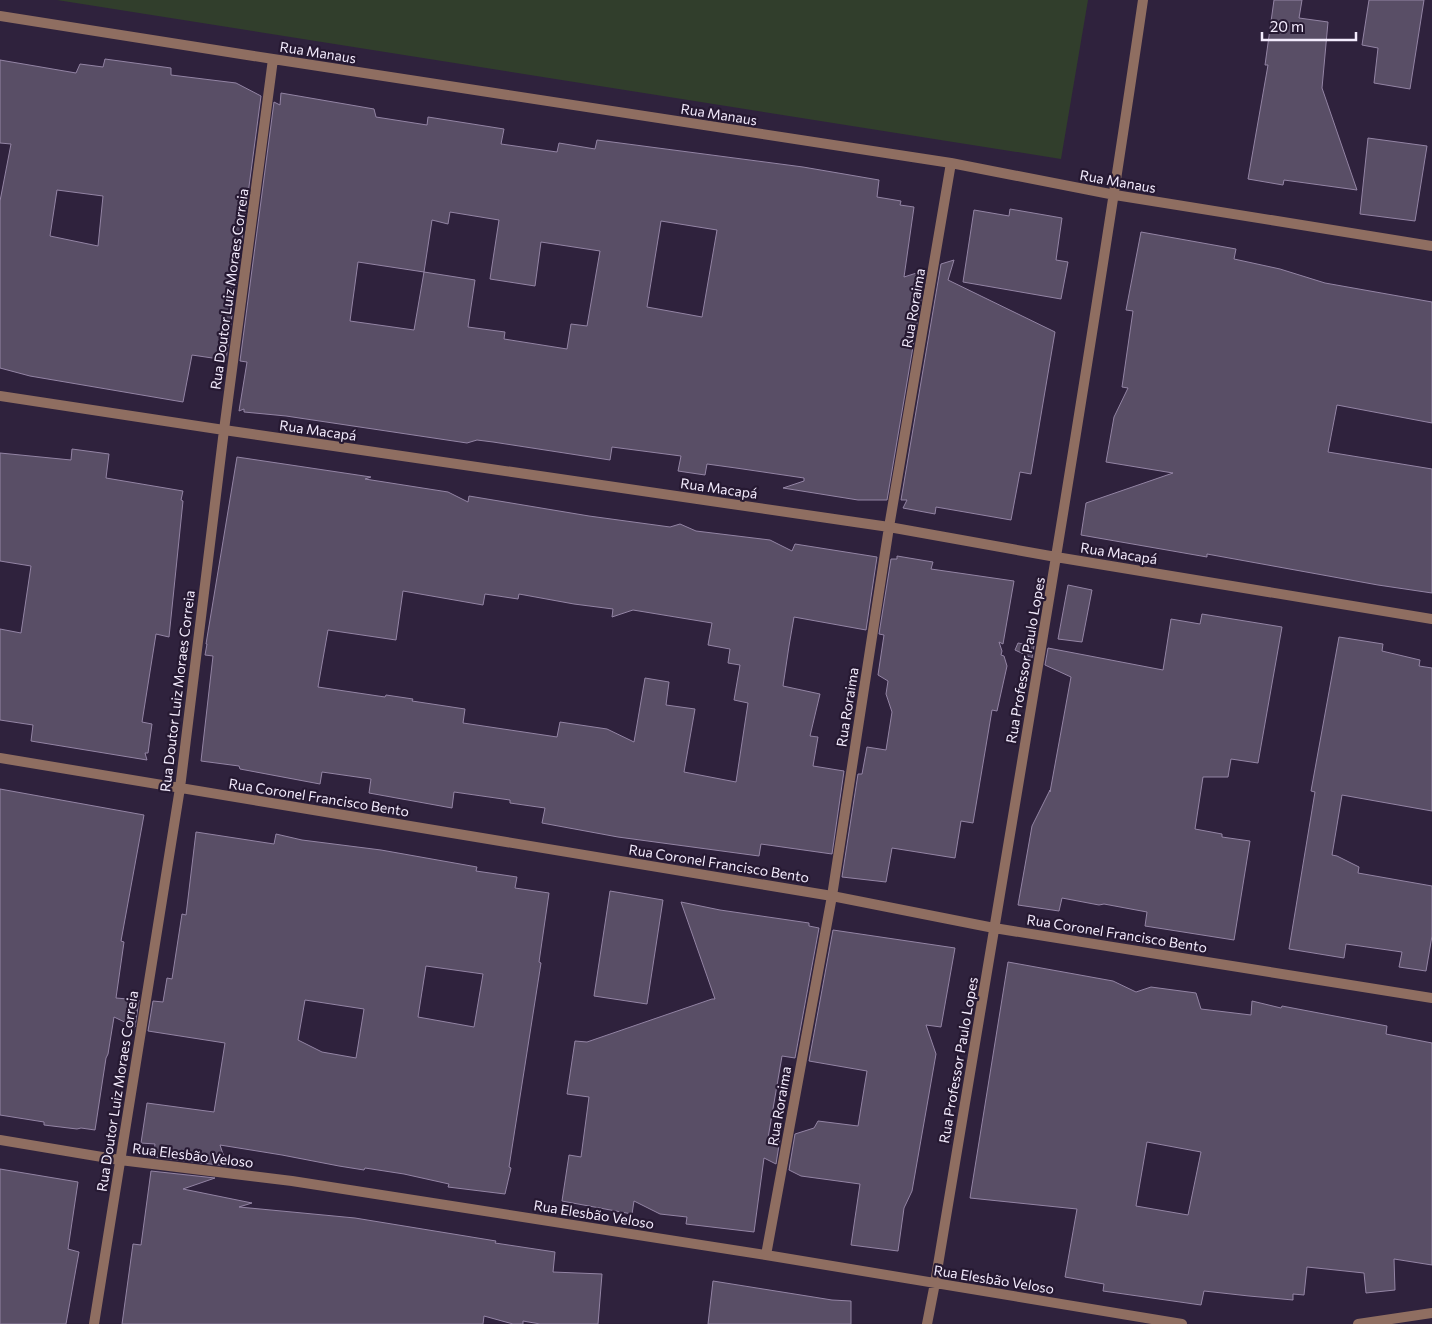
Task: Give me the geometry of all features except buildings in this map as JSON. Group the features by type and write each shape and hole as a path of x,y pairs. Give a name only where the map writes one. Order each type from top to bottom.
{"street":[{"name":"Rua Professor Paulo Lopes","path":"926,1324 935,1283 1056,557 1144,0"},
{"name":"Rua Manaus","path":"0,16 273,60 951,163 1114,195 1432,246"},
{"name":"Rua Doutor Luiz Moraes Correia","path":"94,1324 180,788 224,430 273,60"},
{"name":"Rua Roraima","path":"766,1255 832,896 889,527 951,163"},
{"name":"Rua Macapá","path":"0,396 889,527 1056,557 1432,619"},
{"name":"Rua Coronel Francisco Bento","path":"0,758 832,896 994,928 1432,998"},
{"name":"Rua Elesbão Veloso","path":"0,1140 120,1160 292,1181 766,1255 1182,1324"},
{"path":"1358,1324 1432,1313"}],"green space":[{"path":"57,0 1088,0 1061,159"}]}
